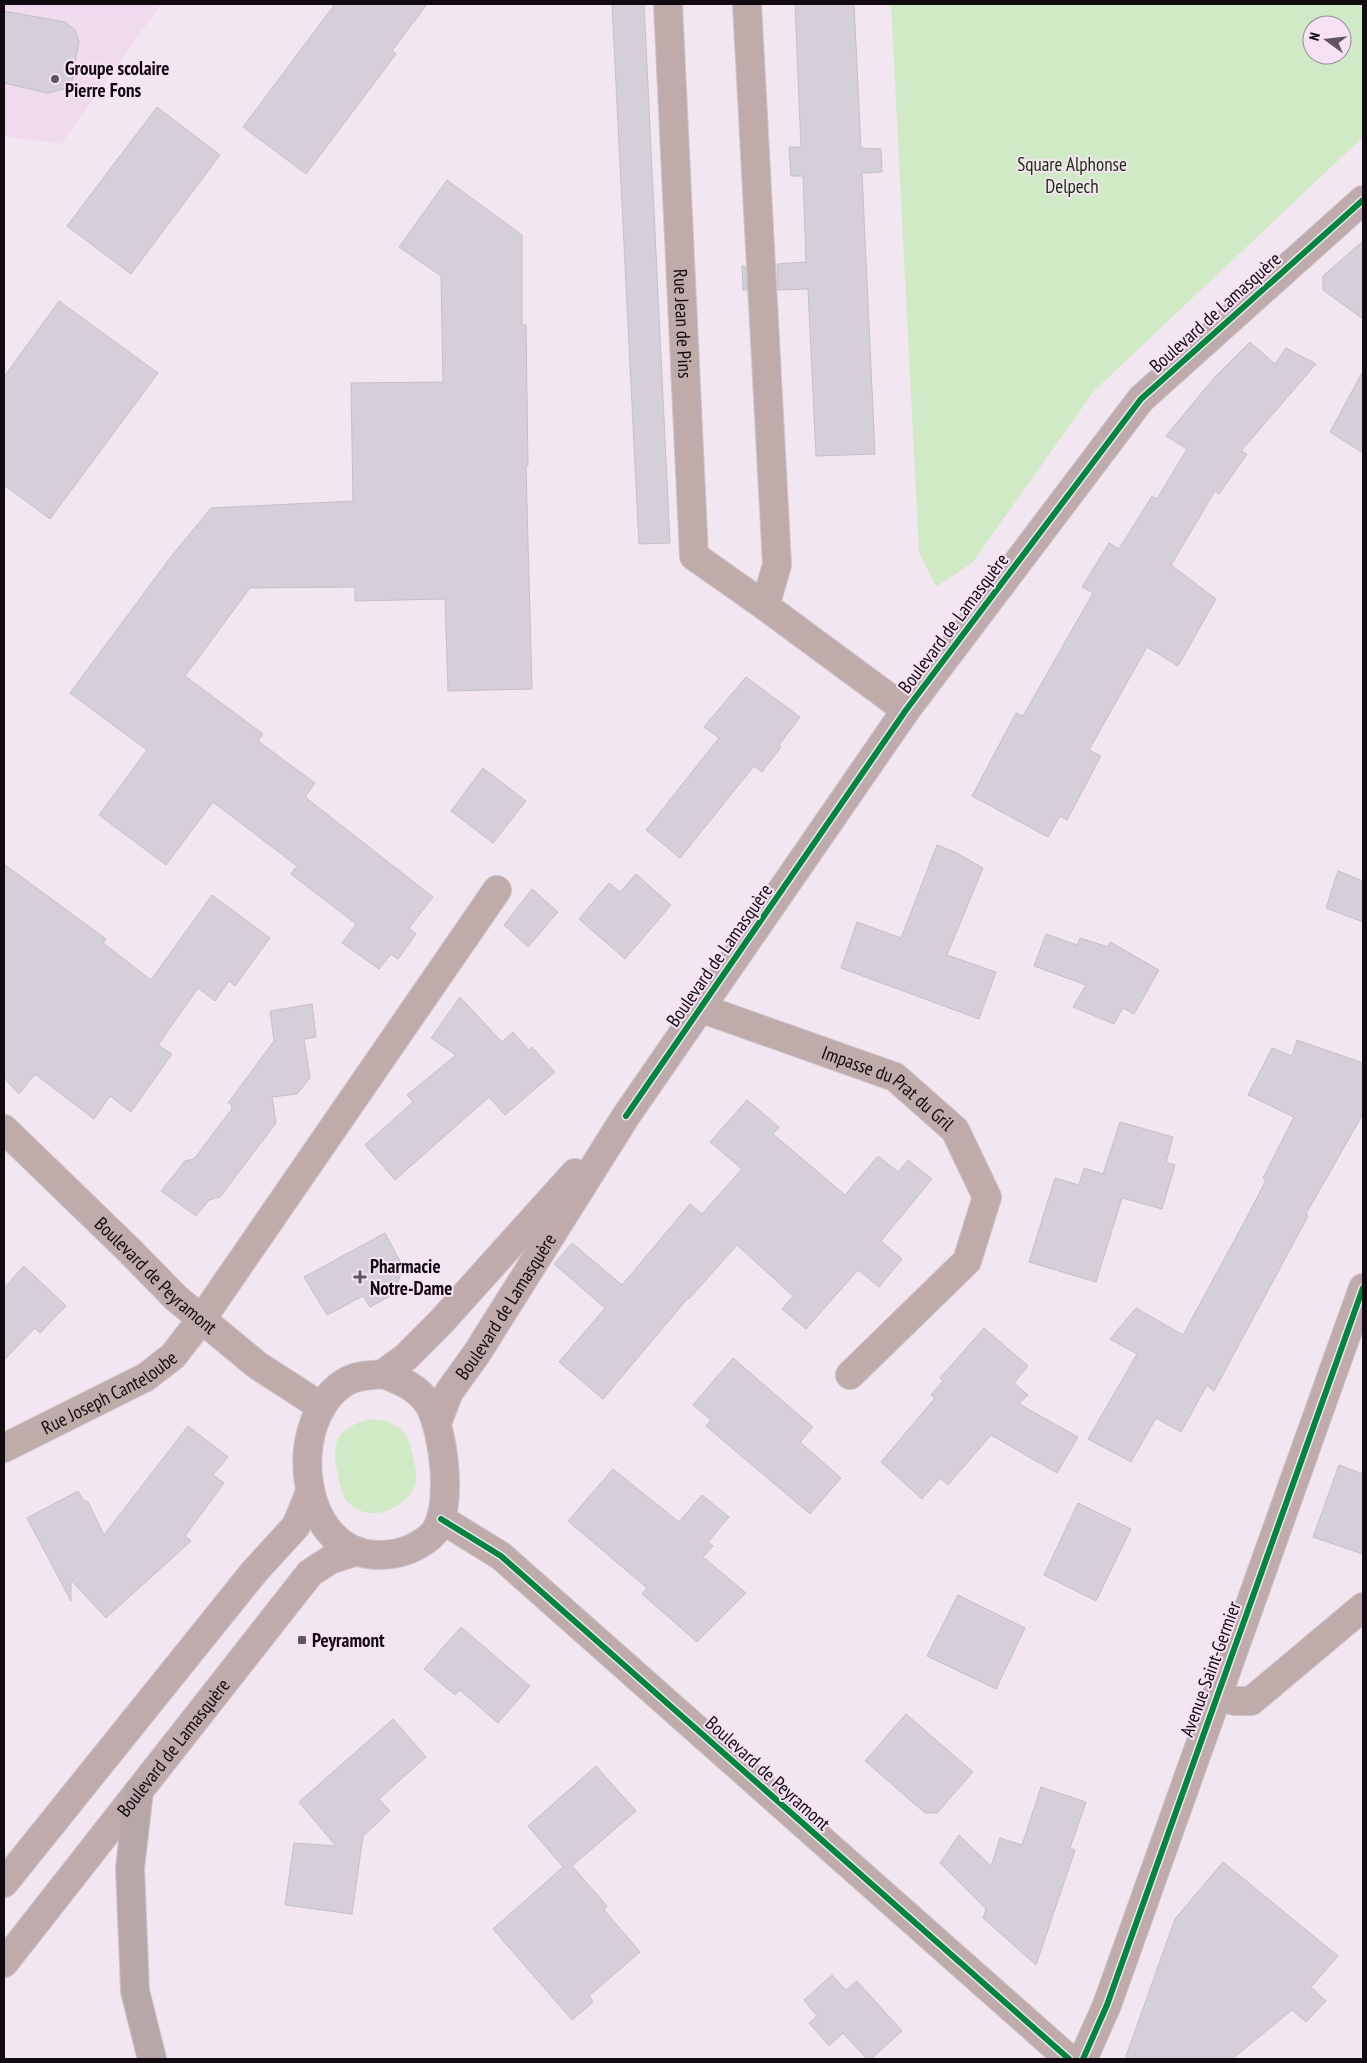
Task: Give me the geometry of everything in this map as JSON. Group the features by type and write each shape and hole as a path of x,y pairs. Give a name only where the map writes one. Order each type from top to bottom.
{"highway":[{"path":"139,1791 130,1868 135,1990 152,2059"}],"main road":[{"name":"Boulevard de Lamasquère","path":"437,1423 449,1392 477,1353 626,1116 700,1008 906,710 1141,399 1363,200"},
{"name":"Boulevard de Lamasquère","path":"383,1374 406,1357 441,1322 626,1116"},
{"path":"383,1374 401,1380 413,1388 428,1403 437,1423 443,1452 445,1489 441,1519 432,1535 410,1550 390,1555 370,1555 340,1542 325,1526 315,1508 310,1492 307,1462 310,1430 322,1406 333,1391 350,1380 365,1375 383,1374"},
{"path":"4,1883 254,1572 296,1526 310,1492"},
{"name":"Boulevard de Lamasquère","path":"4,1963 310,1573 330,1560 357,1551"}],"street":[{"name":"Rue Jean de Pins","path":"668,4 694,556 906,710"},
{"path":"747,4 778,565 765,606"},
{"name":"Rue Joseph Canteloube","path":"4,1448 146,1377 173,1356 201,1320 497,890"},
{"name":"Impasse du Prat du Gril","path":"700,1008 895,1077 955,1130 987,1197 967,1261 850,1375"},
{"name":"Boulevard de Peyramont","path":"4,1129 176,1298 201,1320 257,1365 322,1406"},
{"name":"Avenue Saint-Germier","path":"1083,2059 1107,2005 1363,1288"},
{"name":"Boulevard de Peyramont","path":"441,1519 502,1556 1069,2059"},
{"path":"1216,1696 1235,1701 1251,1701 1363,1607"}],"shaded area":[{"name":"Groupe scolaire Pierre Fons","path":"4,4 161,4 61,144 4,136"}],"green space":[{"name":"Square Alphonse Delpech","path":"891,4 1363,4 1363,137 1094,391 972,563 936,587 919,552"},
{"path":"370,1419 390,1422 402,1430 409,1442 416,1475 414,1488 403,1502 387,1511 378,1513 360,1511 349,1503 341,1488 335,1454 336,1445 343,1432"}],"building":[{"path":"335,4 427,4 392,51 396,54 306,174 243,127"},
{"path":"612,4 644,4 670,543 639,544"},
{"path":"795,4 854,4 861,148 881,149 882,172 862,173 875,454 816,456 808,289 778,290 777,264 806,262 803,176 791,176 789,147 801,147"},
{"path":"4,11 65,22 75,30 79,41 72,81 64,89 47,93 4,83"},
{"path":"157,107 220,155 131,274 67,226"},
{"path":"447,180 522,235 522,325 526,325 528,466 526,466 532,689 448,691 445,599 355,601 355,587 250,588 185,676 263,734 258,741 315,783 305,797 433,897 409,928 416,934 398,959 391,954 379,969 342,943 356,924 291,874 297,866 213,802 166,865 99,815 147,750 70,693 170,558 211,508 353,501 351,383 443,382 441,276 399,247"},
{"path":"1363,241 1363,319 1323,290 1323,276"},
{"path":"742,266 745,266 747,290 743,290"},
{"path":"59,301 158,373 50,519 4,485 4,377"},
{"path":"1250,342 1275,364 1286,348 1316,364 1241,451 1247,454 1219,494 1215,491 1171,565 1216,599 1178,666 1147,647 1089,750 1101,756 1067,820 1060,816 1048,837 972,796 1016,713 1023,716 1093,593 1082,587 1109,543 1119,549 1152,496 1157,499 1187,449 1166,436 1214,378"},
{"path":"1363,371 1363,453 1330,432"},
{"path":"746,677 800,717 762,772 754,766 680,858 646,830 719,738 704,727"},
{"path":"483,768 526,801 493,843 451,811"},
{"path":"937,845 955,852 983,868 947,955 996,972 979,1019 841,968 857,922 901,938"},
{"path":"4,864 106,939 103,943 151,980 212,895 270,938 235,986 229,981 215,1001 198,988 158,1045 172,1054 131,1112 110,1096 94,1119 35,1074 19,1094 4,1078"},
{"path":"1338,871 1363,881 1363,922 1326,908"},
{"path":"636,874 671,905 625,959 579,919 609,883 620,892"},
{"path":"532,889 558,912 528,947 504,925"},
{"path":"1046,934 1077,945 1080,938 1108,947 1110,942 1159,970 1134,1014 1123,1008 1114,1024 1073,1007 1086,985 1034,966"},
{"path":"460,997 502,1042 513,1032 529,1050 532,1047 555,1072 505,1115 489,1097 395,1180 365,1145 413,1102 407,1095 456,1055 431,1038"},
{"path":"312,1004 316,1037 304,1039 310,1078 297,1094 272,1097 276,1123 220,1197 209,1200 196,1216 161,1191 185,1161 194,1159 232,1109 231,1103 228,1103 274,1041 270,1011"},
{"path":"1297,1040 1363,1063 1363,1114 1306,1214 1308,1216 1214,1391 1207,1385 1181,1432 1156,1418 1131,1462 1088,1439 1137,1354 1110,1339 1136,1308 1183,1335 1266,1180 1263,1178 1294,1117 1248,1095 1272,1048 1292,1056"},
{"path":"747,1100 779,1127 773,1134 845,1195 878,1156 898,1172 908,1160 932,1179 881,1241 902,1259 879,1287 858,1270 806,1329 782,1309 793,1296 737,1245 688,1298 603,1399 559,1362 605,1308 554,1264 572,1243 622,1285 690,1204 702,1214 742,1169 710,1142"},
{"path":"1120,1122 1173,1137 1166,1162 1175,1165 1162,1209 1122,1198 1096,1282 1029,1262 1055,1178 1079,1185 1084,1168 1103,1174"},
{"path":"385,1233 403,1267 394,1294 370,1307 363,1296 327,1315 304,1277"},
{"path":"24,1266 66,1306 40,1333 35,1328 4,1360 4,1288"},
{"path":"984,1328 1028,1366 1014,1383 1028,1395 1019,1404 1078,1437 1057,1473 991,1435 948,1485 940,1478 922,1499 881,1462 935,1398 931,1395 943,1381 940,1378"},
{"path":"733,1358 813,1427 800,1442 841,1478 810,1514 706,1426 711,1420 693,1405"},
{"path":"188,1426 228,1457 213,1475 224,1483 185,1536 191,1541 106,1618 71,1580 71,1601 27,1518 78,1491 83,1500 88,1502 104,1535"},
{"path":"1339,1465 1363,1474 1363,1554 1313,1537"},
{"path":"613,1469 679,1522 702,1495 729,1517 708,1542 713,1546 703,1557 746,1593 697,1642 642,1594 647,1588 568,1521"},
{"path":"1078,1503 1131,1529 1096,1601 1044,1575"},
{"path":"958,1595 1025,1628 996,1689 927,1656"},
{"path":"461,1627 530,1686 498,1723 460,1690 455,1695 424,1669"},
{"path":"906,1714 973,1772 937,1813 925,1813 865,1761"},
{"path":"393,1719 426,1757 379,1799 390,1811 363,1836 352,1914 285,1905 294,1843 336,1846 299,1802"},
{"path":"596,1766 636,1811 572,1866 607,1906 604,1910 640,1952 589,1996 593,2002 572,2020 493,1929 563,1867 528,1826"},
{"path":"1041,1787 1086,1802 1070,1848 1075,1850 1036,1965 983,1918 986,1909 940,1863 959,1835 991,1866 1000,1838 1022,1845"},
{"path":"1223,1862 1338,1956 1311,1987 1326,2001 1306,2022 1292,2010 1232,2059 1125,2059 1175,1919"},
{"path":"832,1975 846,1990 857,1981 902,2031 871,2059 867,2059 843,2033 829,2046 809,2023 817,2016 804,2000"}],"cycle path":[{"path":"626,1116 906,710 1141,399 1363,200"},
{"path":"1083,2059 1107,2005 1363,1288"},
{"path":"441,1519 501,1556 1069,2059"}],"place":[{"name":"Groupe scolaire Pierre Fons","path":"55,79"},
{"name":"Pharmacie Notre-Dame","path":"360,1277"},
{"name":"Peyramont","path":"302,1640"}]}
